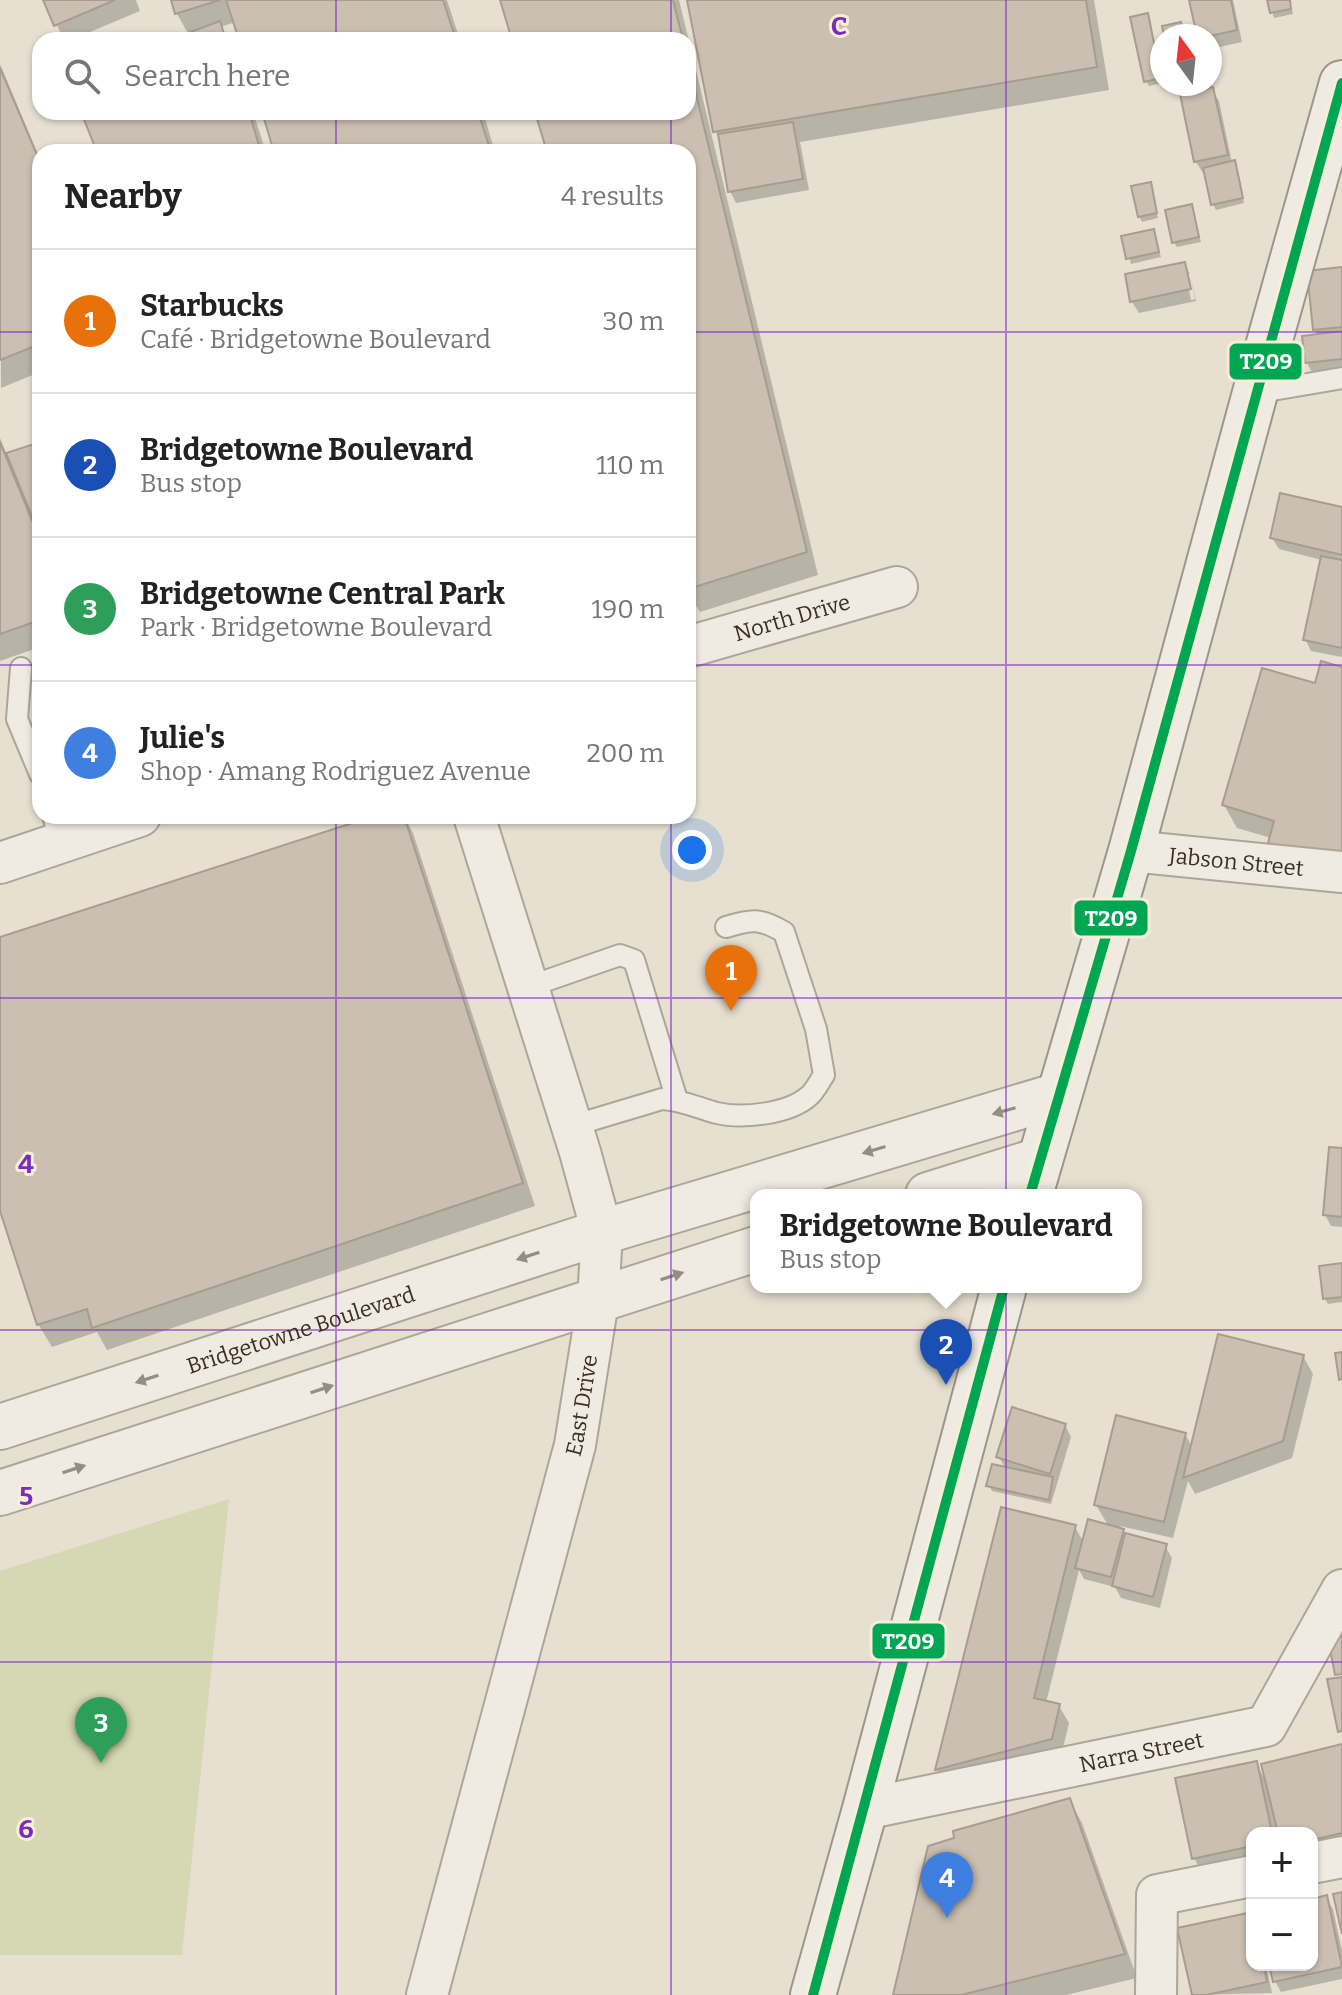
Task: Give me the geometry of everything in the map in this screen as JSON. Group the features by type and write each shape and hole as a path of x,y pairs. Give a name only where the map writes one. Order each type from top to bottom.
{"street":[{"path":"966,1189 1035,1178 1131,851 1342,83"},
{"name":"North Drive","path":"696,645 897,587"},
{"path":"0,863 57,829 89,824"},
{"name":"East Drive","path":"427,1995 575,1445 598,1301 602,1232 572,1126 477,824"},
{"name":"Jabson Street","path":"1131,851 1342,872"},
{"name":"Bridgetowne Boulevard","path":"0,1427 602,1232 1059,1095"},
{"path":"0,1493 750,1251"},
{"path":"813,1995 1002,1293"},
{"name":"Narra Street","path":"865,1809 1266,1726 1342,1590"},
{"path":"1318,1862 1342,1857"},
{"path":"1156,1995 1157,1895 1246,1877"}],"lane":[{"path":"1255,393 1342,378"},
{"path":"21,668 17,719 32,755"},
{"path":"572,1126 662,1099 747,1117 780,1109 809,1097 824,1075 816,1029 784,932 766,922 749,920 726,927"},
{"path":"528,987 620,955 634,960 677,1100"}],"green space":[{"path":"229,1499 182,1955 0,1955 0,1571"}],"building":[{"path":"43,0 115,0 54,26"},
{"path":"171,0 220,0 175,14"},
{"path":"226,0 443,0 453,32 236,32"},
{"path":"500,0 673,0 681,32 510,32"},
{"path":"687,0 1086,0 1097,67 713,132 696,32 693,32"},
{"path":"1189,0 1231,0 1237,30 1222,33 1222,24 1194,24"},
{"path":"1267,0 1290,0 1291,9 1270,13"},
{"path":"1148,13 1150,81 1144,82 1130,17"},
{"path":"220,21 223,32 190,32"},
{"path":"0,68 32,144 32,347 0,360"},
{"path":"696,94 807,552 696,587 696,144 545,144 537,120 696,120"},
{"path":"1180,96 1215,96 1228,155 1194,162"},
{"path":"84,120 251,120 259,144 94,144"},
{"path":"264,120 481,120 488,144 272,144"},
{"path":"793,122 803,179 728,192 718,134"},
{"path":"1235,160 1243,198 1211,205 1203,168"},
{"path":"1151,182 1157,213 1138,217 1131,186"},
{"path":"1192,204 1199,237 1172,243 1165,210"},
{"path":"1154,229 1159,252 1126,259 1121,236"},
{"path":"1185,262 1191,289 1130,302 1125,274"},
{"path":"1342,267 1342,327 1313,330 1307,271"},
{"path":"1342,331 1342,359 1305,363 1302,336"},
{"path":"0,442 32,520 32,623 0,634"},
{"path":"32,445 32,516 6,453"},
{"path":"1280,493 1342,507 1342,555 1270,538"},
{"path":"1321,556 1342,560 1342,648 1303,640"},
{"path":"1321,661 1342,667 1342,864 1268,843 1274,821 1222,805 1262,668 1315,683"},
{"path":"349,824 407,824 523,1183 92,1328 87,1309 37,1325 0,1211 0,937"},
{"path":"1329,1147 1342,1148 1342,1217 1323,1215"},
{"path":"1342,1263 1342,1297 1323,1299 1319,1266"},
{"path":"1218,1334 1304,1355 1283,1441 1183,1478"},
{"path":"1342,1352 1342,1379 1339,1380 1335,1353"},
{"path":"1012,1407 1066,1424 1050,1474 996,1457"},
{"path":"1116,1415 1186,1433 1164,1522 1094,1505"},
{"path":"992,1464 1053,1477 1049,1500 986,1486"},
{"path":"1001,1507 1076,1525 1034,1698 1060,1704 1052,1739 935,1770"},
{"path":"1088,1519 1124,1529 1111,1577 1075,1568"},
{"path":"1125,1533 1167,1544 1153,1597 1112,1586"},
{"path":"1342,1609 1342,1674 1335,1675 1326,1628"},
{"path":"1342,1677 1342,1731 1338,1732 1327,1679"},
{"path":"1342,1744 1342,1833 1318,1839 1318,1827 1277,1827 1261,1764"},
{"path":"1257,1761 1271,1827 1246,1827 1246,1847 1192,1859 1175,1778"},
{"path":"1070,1798 1125,1954 961,1995 893,1995 928,1846 954,1838 953,1831"},
{"path":"1342,1892 1342,1934 1333,1894"},
{"path":"1327,1895 1342,1967 1273,1982 1270,1971 1318,1971 1318,1897"},
{"path":"1246,1913 1246,1971 1265,1971 1267,1982 1192,1995 1177,1928"}],"transit line":[{"name":"T209","path":"1032,1189 1131,851 1342,83"},
{"name":"T209","path":"813,1995 1002,1293"}],"place":[{"name":"Starbucks","path":"731,1011"},
{"name":"Bridgetowne Boulevard","path":"946,1385"},
{"name":"Bridgetowne Central Park","path":"101,1763"},
{"name":"Julie's","path":"947,1918"}]}
